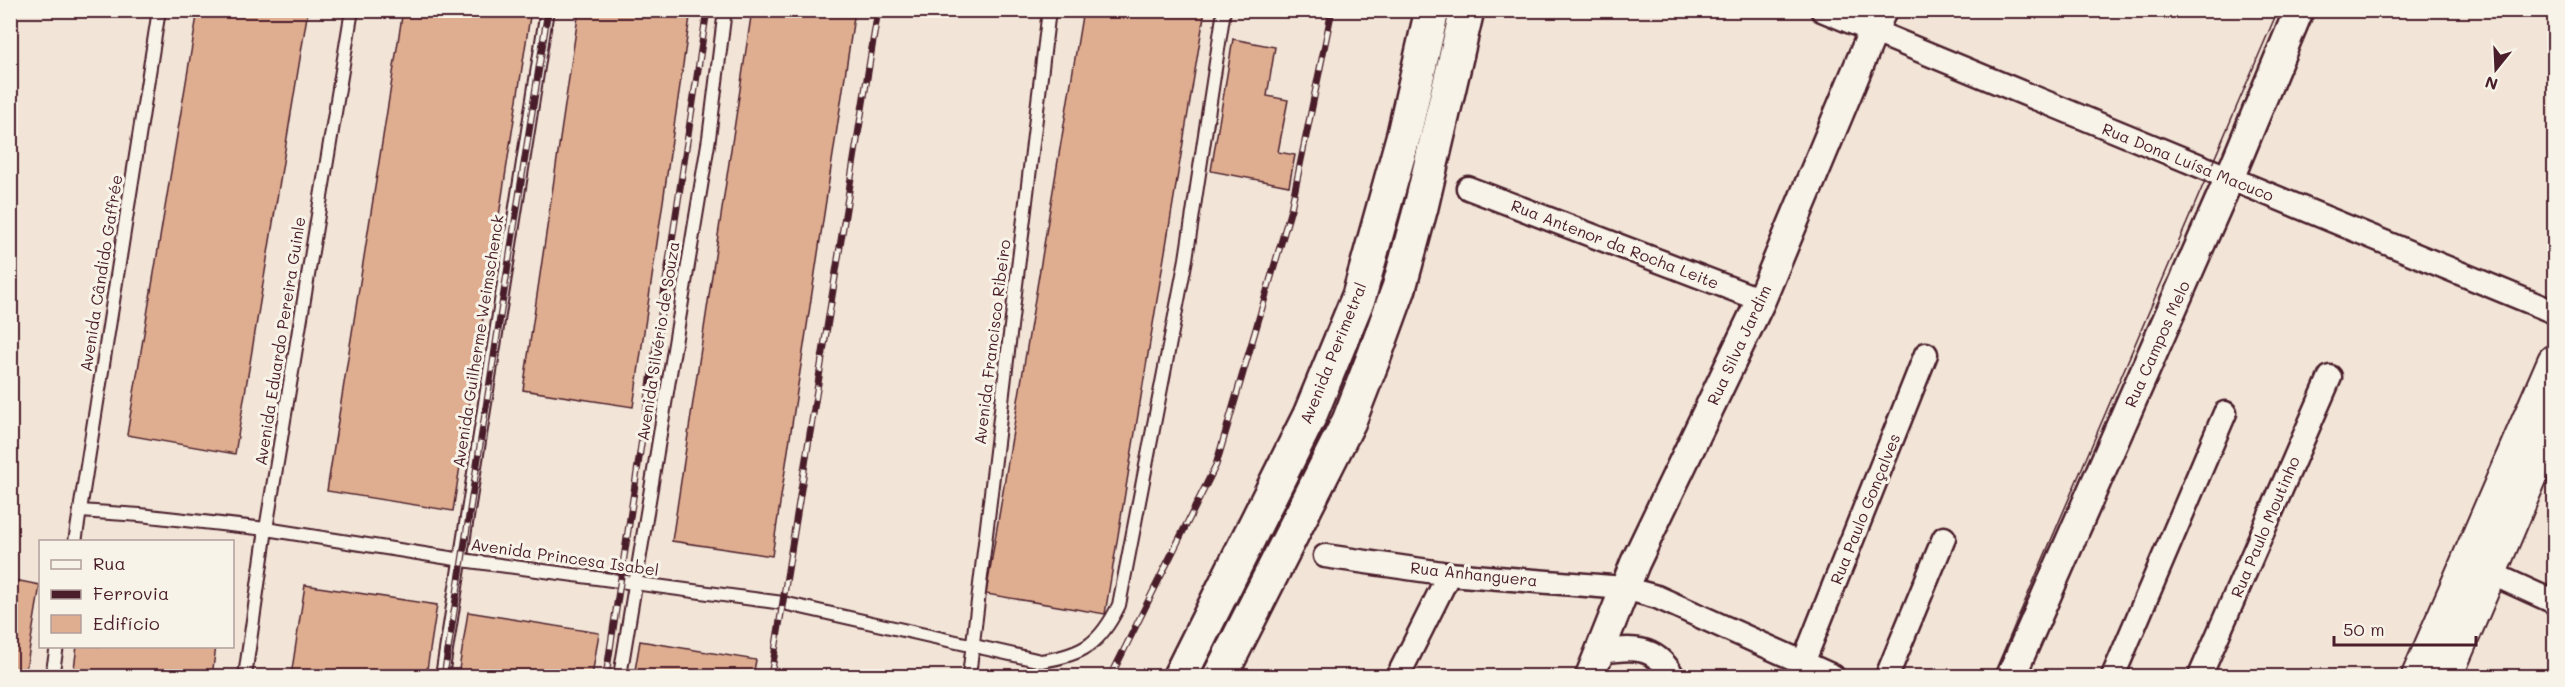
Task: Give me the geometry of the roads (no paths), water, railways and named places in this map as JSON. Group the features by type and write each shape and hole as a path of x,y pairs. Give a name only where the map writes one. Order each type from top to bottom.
{"main road":[{"name":"Avenida Perimetral","path":"1180,676 1310,415 1359,296 1404,134 1432,10"},
{"path":"1220,676 1349,421 1375,354 1399,288 1421,207 1467,10"},
{"path":"2446,676 2479,568 2554,361"},
{"path":"2418,676 2479,568 2554,422"}],"street":[{"name":"Rua Dona Luísa Macuco","path":"1822,10 1877,21 2229,179 2554,312"},
{"name":"Rua Campos Melo","path":"2011,676 2229,179 2299,10"},
{"name":"Rua Silva Jardim","path":"1595,664 1624,588 1761,300 1877,21"},
{"name":"Rua Antenor da Rocha Leite","path":"1468,188 1761,300"},
{"name":"Rua Paulo Gonçalves","path":"1803,663 1926,354"},
{"name":"Rua Paulo Moutinho","path":"2200,676 2330,377"},
{"path":"2113,676 2225,413"},
{"path":"1887,676 1944,538"},
{"name":"Rua Anhanguera","path":"1325,556 1449,574 1624,588 1657,597 1833,676"},
{"path":"2479,568 2554,602"},
{"path":"1398,676 1449,574"},
{"path":"1595,664 1629,648 1644,651 1666,665 1673,676"}],"lane":[{"name":"Avenida Cândido Gaffrée","path":"75,540 159,10"},
{"name":"Avenida Eduardo Pereira Guinle","path":"245,676 266,529 352,10"},
{"name":"Avenida Guilherme Weimschenck","path":"442,676 547,10"},
{"name":"Avenida Silvério de Souza","path":"620,676 709,138 725,10"},
{"name":"Avenida Francisco Ribeiro","path":"969,676 1049,10"},
{"name":"Avenida Princesa Isabel","path":"80,511 266,529 460,560 783,603 1041,661 1064,658 1090,646 1108,627 1119,605 1186,260 1224,10"},
{"path":"52,676 57,648"}],"tram line":[{"path":"1993,676 2278,10"}],"railway":[{"path":"444,676 548,10"},
{"path":"606,676 707,10"},
{"path":"771,676 878,10"},
{"path":"1111,676 1216,465 1291,209 1332,10"}]}
